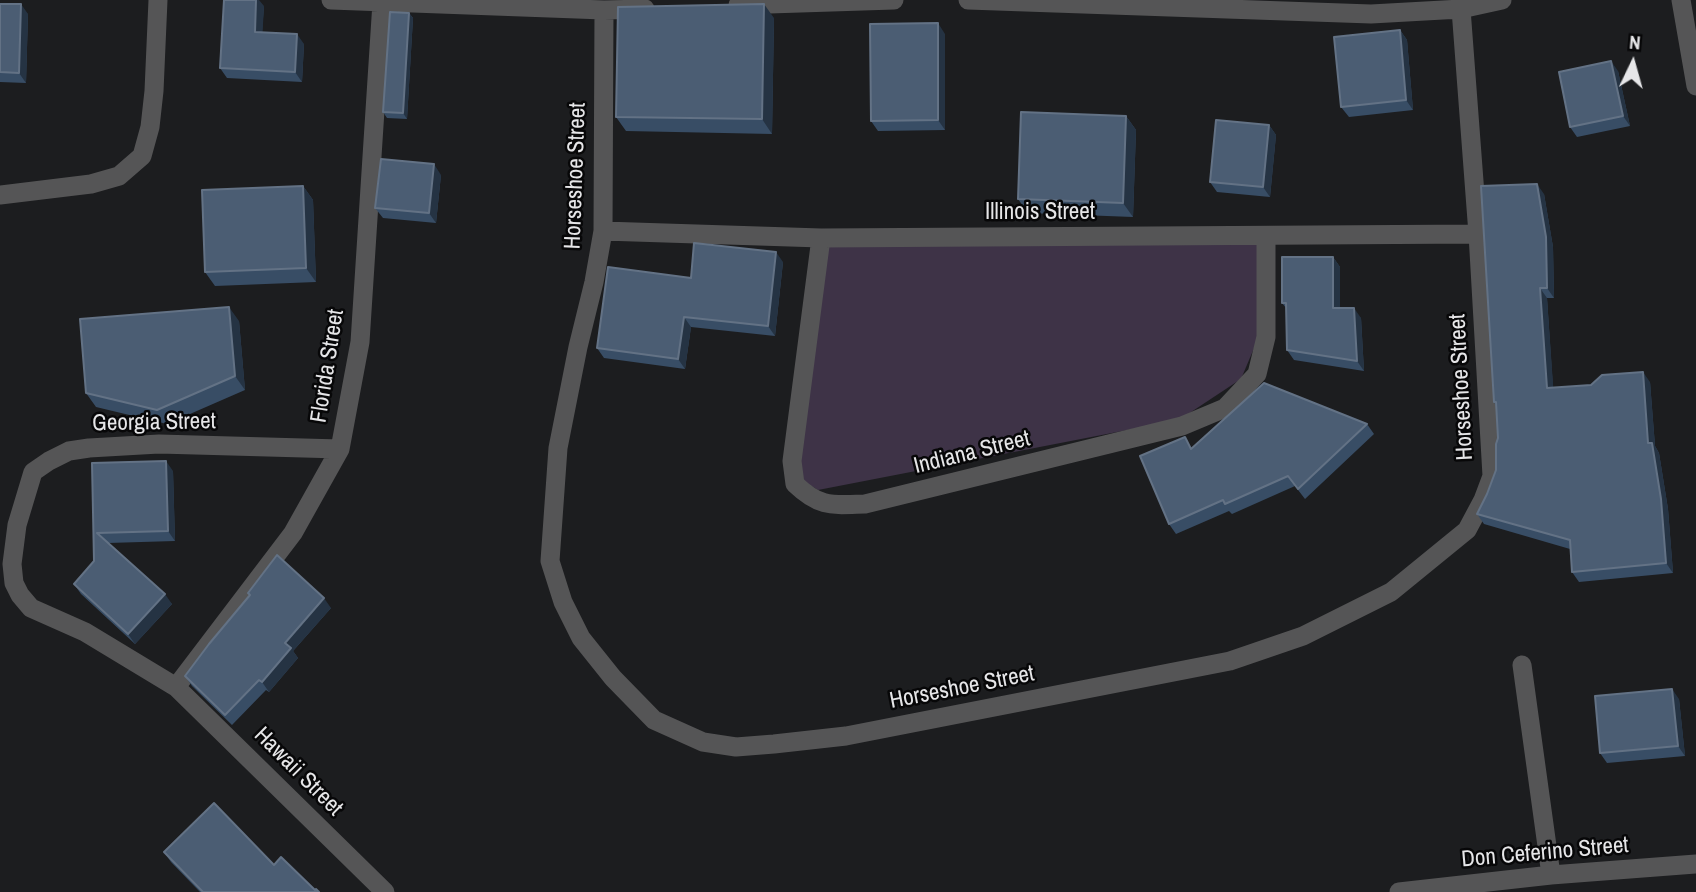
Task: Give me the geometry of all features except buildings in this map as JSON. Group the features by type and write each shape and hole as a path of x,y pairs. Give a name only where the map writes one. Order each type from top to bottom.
{"street":[{"path":"0,195 91,184 119,176 142,156 150,127 154,91 158,0"},
{"path":"331,0 604,10 659,8"},
{"path":"714,6 894,0"},
{"path":"968,0 1371,15 1461,9 1502,0"},
{"path":"1681,0 1696,86"},
{"name":"Florida Street","path":"176,687 293,533 340,449 360,342 382,2"},
{"name":"Horseshoe Street","path":"604,10 603,231 558,448 550,561 562,602 581,638 613,678 654,719 704,742 736,747 846,736 1230,661 1303,636 1391,592 1467,530 1492,476 1461,9"},
{"name":"Illinois Street","path":"603,231 821,238 1478,234"},
{"name":"Indiana Street","path":"821,238 792,461 795,484 810,498 832,505 865,504 1182,426 1225,408 1257,374 1266,337 1266,236"},
{"name":"Georgia Street","path":"176,687 85,632 31,608 20,595 14,583 12,564 17,525 33,472 69,452 89,448 159,444 340,449"},
{"path":"1522,665 1551,875"},
{"name":"Hawaii Street","path":"176,687 385,892"},
{"name":"Don Ceferino Street","path":"1399,892 1551,875 1696,864"}],"shaded area":[{"path":"1260,244 1260,334 1241,379 1179,420 818,490 800,479 798,459 828,245"}]}
